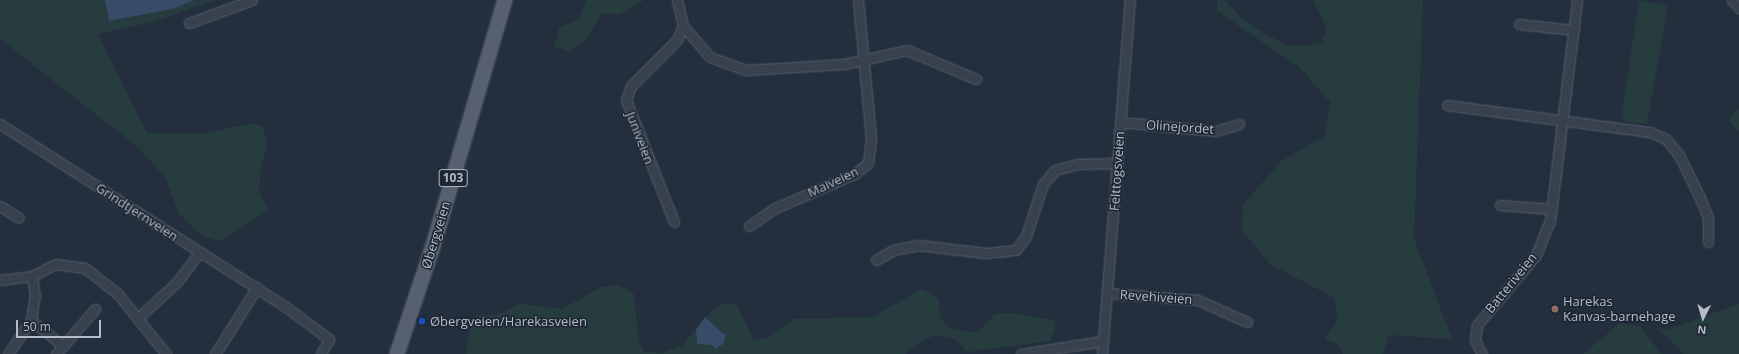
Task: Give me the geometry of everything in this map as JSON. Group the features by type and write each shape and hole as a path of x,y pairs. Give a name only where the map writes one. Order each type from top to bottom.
{"main road":[{"name":"Øbergveien","path":"397,354 433,246 506,0"}],"street":[{"path":"189,24 252,0"},
{"path":"677,0 683,26 710,57 739,69 865,60 907,50 976,79"},
{"name":"Maiveien","path":"749,226 773,209 856,173 868,163 871,148 865,60 858,0"},
{"name":"Felttogsveien","path":"1102,354 1130,0"},
{"name":"Batteriveien","path":"1482,354 1475,341 1477,325 1536,255 1552,209 1577,0"},
{"path":"1732,0 1739,8"},
{"path":"1519,24 1574,30"},
{"name":"Juniveien","path":"674,222 626,100 631,86 677,40 683,26"},
{"path":"1447,105 1650,132 1669,142 1679,155 1708,217 1708,242"},
{"name":"Olinejordet","path":"1120,122 1216,130 1239,124"},
{"name":"Grindtjernveien","path":"0,124 257,288 329,339 321,354"},
{"path":"876,260 893,250 918,244 986,254 1016,250 1026,236 1043,184 1055,170 1077,164 1118,163"},
{"path":"1500,205 1552,209"},
{"path":"0,206 19,218"},
{"path":"139,317 177,282 200,252"},
{"path":"0,280 32,276 56,264 85,268 103,280 139,317 166,354"},
{"path":"8,354 31,320 36,296 32,276"},
{"path":"215,354 257,288"},
{"name":"Revehiveien","path":"1107,293 1198,300 1247,322"},
{"path":"56,354 95,309"},
{"path":"31,320 63,346"},
{"path":"1021,354 1103,341"}],"green space":[{"path":"0,0 105,0 109,21 173,9 194,0 215,0 153,22 98,34 147,133 205,133 253,123 262,126 268,144 261,167 259,192 269,210 219,241 203,236 179,214 166,179 140,149 0,39"},
{"path":"586,0 644,0 620,14 601,14 585,41 569,51 554,46 559,28 579,19"},
{"path":"1217,0 1226,1 1244,21 1285,45 1308,46 1322,42 1327,28 1313,0 1423,0 1414,238 1452,339 1389,335 1383,354 1343,354 1338,344 1325,339 1337,322 1335,298 1271,265 1242,231 1243,205 1281,161 1317,140 1324,140 1330,102 1299,67 1217,11"},
{"path":"1639,0 1668,6 1647,124 1624,122 1622,113"},
{"path":"1739,108 1739,131 1728,119"},
{"path":"619,285 634,294 639,343 645,352 661,353 683,345 696,329 726,336 705,317 722,304 736,304 754,340 768,338 794,319 872,317 922,289 939,299 940,318 951,329 978,333 995,314 1012,313 1054,320 1056,326 1050,341 967,352 954,339 937,335 922,340 906,354 466,354 471,321 481,314 497,315 520,304 562,309 602,287"},
{"path":"1739,304 1739,354 1684,354 1658,329 1669,329"},
{"path":"1620,323 1640,326 1661,354 1583,354"}],"water":[{"path":"105,0 194,0 173,9 109,21"},
{"path":"705,317 726,336 723,344 715,349 712,345 697,344 696,329"}],"place":[{"name":"Harekas Kanvas-barnehage","path":"1555,309"},
{"name":"Øbergveien/Harekasveien","path":"422,321"}]}
